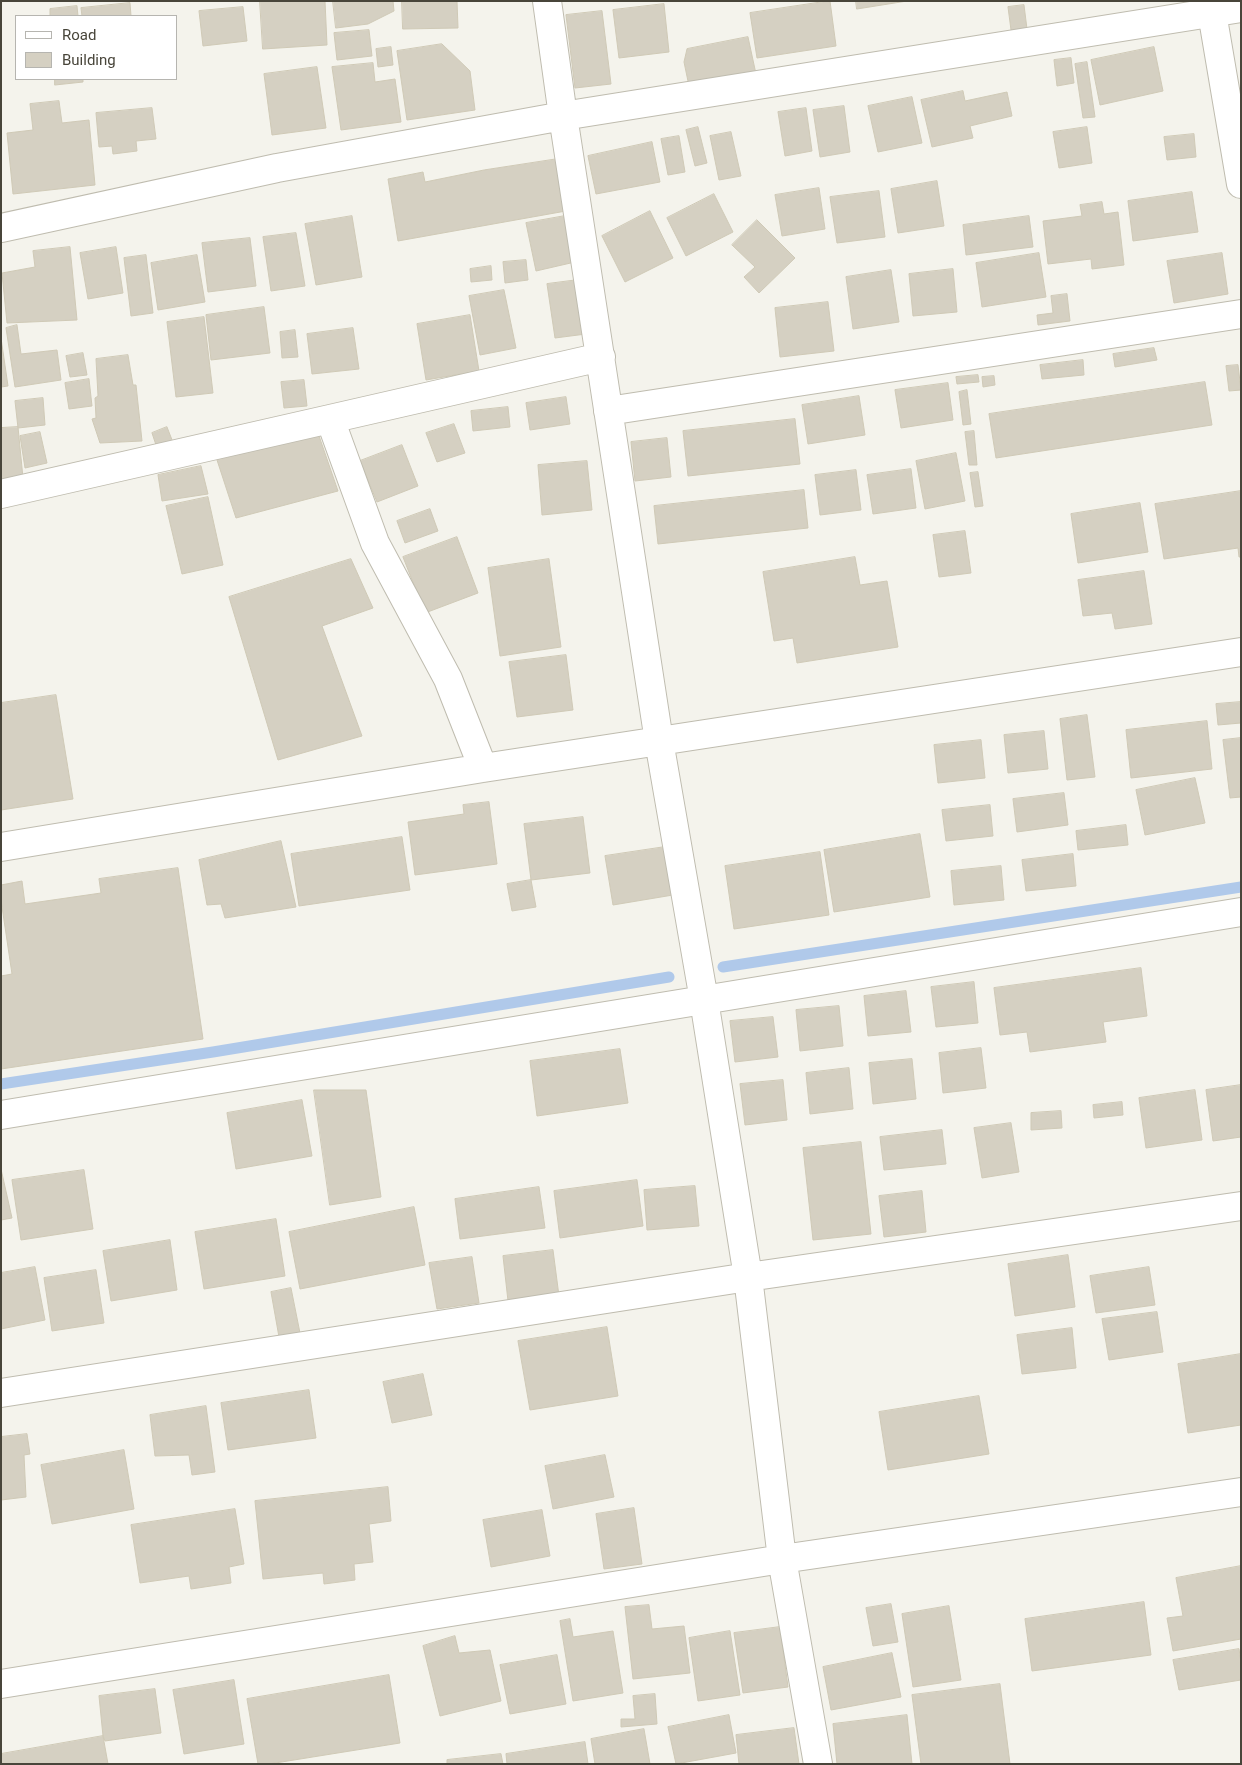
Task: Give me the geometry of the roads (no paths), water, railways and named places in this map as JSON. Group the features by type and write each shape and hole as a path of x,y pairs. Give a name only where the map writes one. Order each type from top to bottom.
{"street":[{"path":"547,1 659,741 704,1000 748,1277 782,1559 818,1764"},
{"path":"1211,7 1241,184"},
{"path":"1,228 277,168 563,116 1211,7 1241,8"},
{"path":"608,411 1241,314"},
{"path":"1,494 601,357"},
{"path":"330,419 375,543 448,679 484,768"},
{"path":"1,847 484,768 1241,652"},
{"path":"1,1115 1241,912"},
{"path":"1,1393 748,1277 1241,1206"},
{"path":"1,1684 782,1559 1241,1492"}],"waterway":[{"path":"723,967 1241,887"},
{"path":"1,1084 213,1052 669,977"}]}
